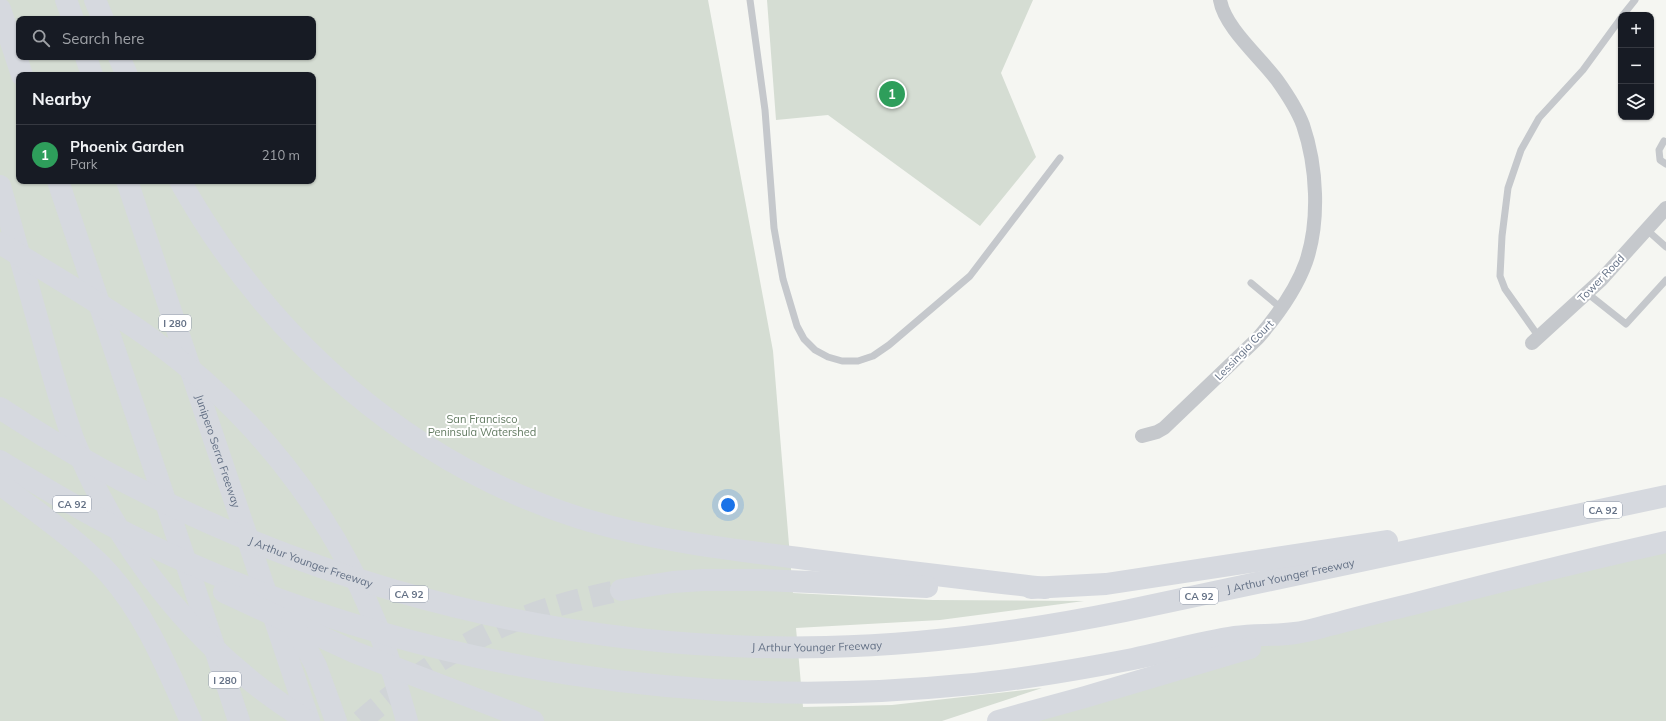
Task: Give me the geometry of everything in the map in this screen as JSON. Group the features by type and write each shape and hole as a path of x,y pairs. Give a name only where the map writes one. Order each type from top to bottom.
{"highway":[{"path":"66,0 72,16"},
{"path":"95,0 102,16"},
{"path":"0,9 16,57"},
{"path":"17,60 21,72"},
{"path":"87,60 91,72"},
{"path":"120,60 126,72"},
{"name":"I 280","path":"59,184 239,721"},
{"name":"Junipero Serra Freeway","path":"128,184 309,721"},
{"path":"182,184 214,238 252,290 293,337 314,358 357,396 409,434 444,457 501,487 539,503 580,517 662,538 769,554 1045,588"},
{"path":"0,186 63,410 74,440 98,492 133,552 163,594 204,640 251,681 309,721"},
{"path":"0,243 121,318 171,354 220,395 249,424 277,456 318,512 357,580 382,639 407,721"},
{"name":"J Arthur Younger Freeway","path":"0,408 93,464 176,507 261,545 328,570 414,596 494,616 584,632 674,642 764,647 825,647 915,643 1005,633 1117,613 1666,496"},
{"name":"CA 92","path":"0,461 66,501 193,565 275,598 392,636 459,653 511,664 601,679 670,687 729,691 806,692 885,690 954,686 1069,671 1235,637 1297,633 1666,542"},
{"path":"0,484 75,542 110,575 130,601 148,629 192,721"},
{"path":"621,590 673,582 703,580 763,580 977,588 1045,588 1137,580 1363,545 1509,520 1540,523"},
{"path":"147,543 208,584 316,635 354,652 533,721"},
{"path":"256,562 305,644 336,721"},
{"path":"998,721 1085,697 1297,633"},
{"path":"1024,721 1085,697"}],"street":[{"name":"Lessingia Court","path":"1142,436 1157,432 1164,428 1258,338 1281,308 1299,278 1310,246 1315,208 1312,168 1303,125 1294,106 1270,71 1235,30 1226,17 1220,0"},
{"name":"Tower Road","path":"1536,340 1588,293 1666,208"}],"lane":[{"path":"750,0 765,110 774,228 782,273 797,326 804,339 815,350 828,357 842,361 858,361 873,356 889,345 970,276 1060,158"},
{"path":"1625,12 1635,0"},
{"path":"1536,340 1505,289 1500,276 1502,236 1508,188 1521,150 1539,118 1583,70 1618,22"},
{"path":"1664,141 1659,150 1660,160 1666,164"},
{"path":"1646,230 1666,247"},
{"path":"1588,293 1626,324 1666,280"},
{"path":"1252,283 1281,308"}],"green space":[{"name":"San Francisco Peninsula Watershed","path":"0,0 708,0 773,351 793,593 933,600 1084,601 940,620 796,628 803,707 892,705 1042,688 942,721 0,721"},
{"path":"767,0 1033,0 1001,73 1036,157 980,226 828,115 776,120"},
{"path":"1666,543 1666,721 1024,721 1237,651"}],"tunnel":[{"path":"361,721 398,690 438,662 480,637 524,617 584,598 621,590"}],"place":[{"name":"Phoenix Garden","path":"892,94"}]}
